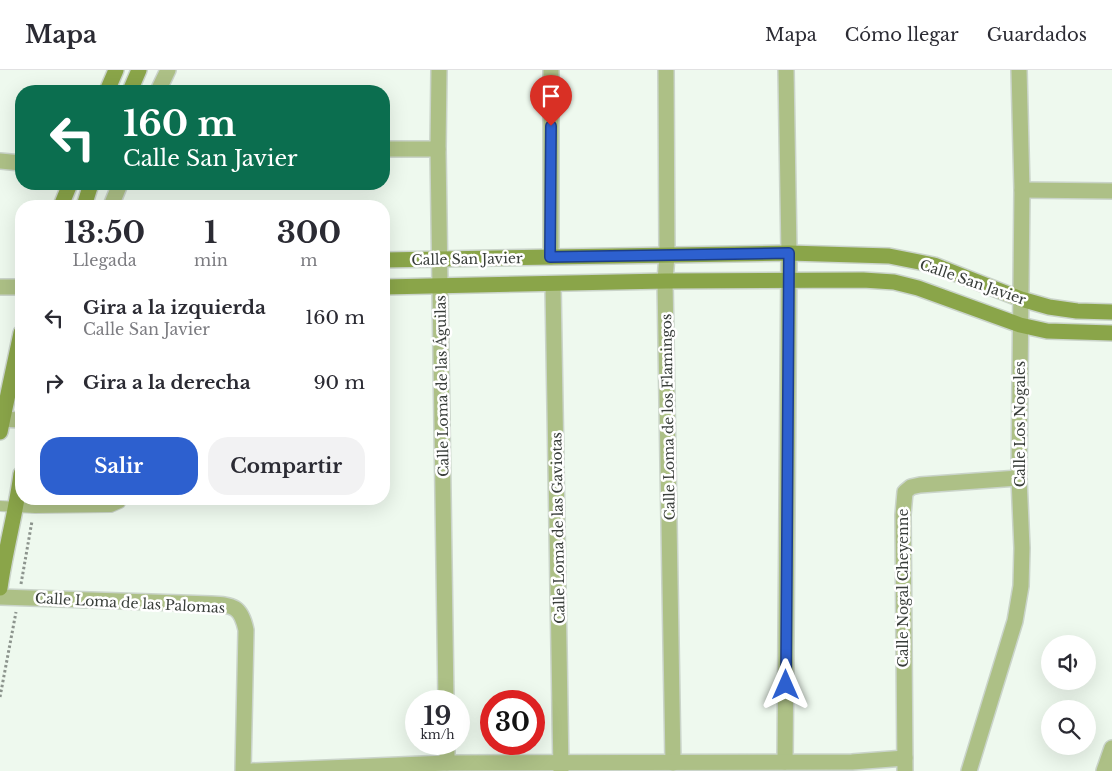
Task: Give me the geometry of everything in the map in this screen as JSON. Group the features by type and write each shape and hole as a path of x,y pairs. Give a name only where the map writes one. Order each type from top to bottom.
{"street":[{"path":"110,85 116,70"},
{"path":"133,85 139,70"},
{"path":"161,85 168,70"},
{"name":"Calle Loma de las Águilas","path":"439,70 438,149 446,690"},
{"path":"550,257 551,70"},
{"name":"Calle Loma de los Flamingos","path":"666,70 667,255 665,281 673,763"},
{"path":"785,762 789,281 786,70"},
{"name":"Calle Los Nogales","path":"968,771 1015,621 1021,586 1022,548 1019,478 1022,190 1019,70"},
{"path":"390,150 438,149"},
{"path":"0,162 15,162"},
{"path":"1022,190 1112,191"},
{"name":"Calle San Javier","path":"390,260 789,253 889,256 934,265 1021,299 1049,307 1077,311 1112,312"},
{"name":"Calle San Javier","path":"390,288 665,281 863,280 894,282 918,288 1020,325 1047,330 1112,333"},
{"name":"Calle Loma de las Gaviotas","path":"554,285 561,767"},
{"path":"0,287 15,288"},
{"path":"15,372 1,424 15,421"},
{"name":"Calle Nogal Cheyenne","path":"905,764 903,501 905,492 911,487 920,485 1019,478"},
{"path":"0,588 2,565 17,507"},
{"name":"Calle Loma de las Palomas","path":"0,598 226,604 236,608 243,616 246,630 243,771"},
{"path":"1104,771 1112,748"},
{"path":"447,755 447,763"},
{"path":"252,771 447,763 561,767 785,762 905,764"}],"lane":[{"path":"0,506 111,507 116,505"}],"route":[{"path":"551,126 550,257 789,253 786,685"}]}
